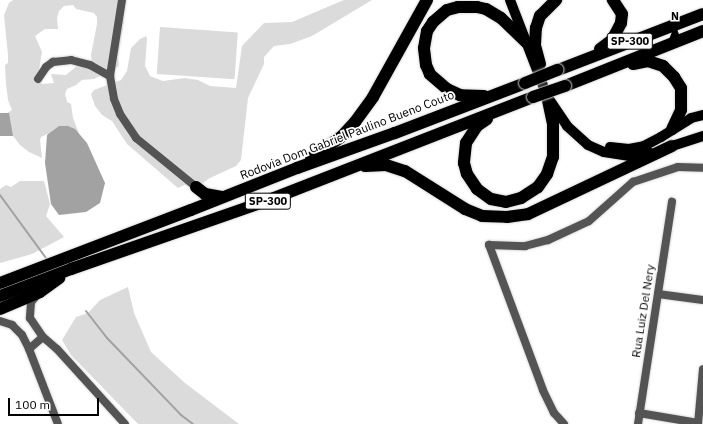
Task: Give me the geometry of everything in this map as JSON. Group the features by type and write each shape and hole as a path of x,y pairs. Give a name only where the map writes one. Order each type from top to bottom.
{"highway":[{"path":"296,168 340,137 355,122 373,97 426,0"},
{"path":"540,64 535,45 536,28 540,16 556,0"},
{"path":"590,57 612,40 621,23 622,14 613,0"},
{"path":"490,96 460,95 447,89 430,74 426,64 424,48 427,31 433,22 448,10 458,6 482,8 501,18 527,44"},
{"name":"Rodovia Dom Gabriel Paulino Bueno Couto","path":"0,283 296,168 395,133 703,13"},
{"name":"SP-300","path":"0,296 71,269 269,200 703,31"},
{"path":"645,54 677,48 703,39"},
{"path":"597,72 648,61 663,66 674,77 681,88 682,110 672,128"},
{"path":"498,111 477,126 468,138 464,150 464,163 469,179 477,189 491,199 506,202 528,195 538,187 546,174 553,157 554,138 547,96"},
{"path":"342,171 370,165 392,167 404,170 425,182 465,209 482,216 507,217 528,214 672,146"},
{"path":"191,210 196,187 206,194 223,197"},
{"path":"0,309 40,292 71,269"}],"main road":[{"path":"510,0 547,96 567,126 594,149 614,155 630,156 645,154 703,136"},
{"path":"515,0 547,83 564,118 578,132 599,145 622,149 637,148 652,142 672,128 691,118 703,115"}],"street":[{"path":"122,0 110,76 112,91 120,114 136,138 196,187"},
{"path":"38,79 46,67 53,62 71,60 90,65 110,76"},
{"path":"564,424 554,413 543,390 489,245 525,246 548,240 589,221 633,182 673,168 689,166 703,168"},
{"name":"Rua Luiz Del Nery","path":"638,424 672,202"},
{"path":"40,292 31,302 30,318 43,337 57,349 125,424"},
{"path":"658,294 703,300"},
{"path":"0,320 12,325 22,335 29,349 58,424"},
{"path":"29,349 43,337"},
{"path":"639,413 698,424 703,369"}],"shaded area":[{"path":"13,0 118,0 124,21 118,57 119,66 94,79 82,80 76,85 67,89 65,94 67,102 71,104 73,118 80,136 47,134 41,137 42,158 29,152 20,145 7,128 7,113 12,110 8,100 6,84 5,65 8,63 8,55 4,15 9,3","holes":["73,5 76,9 94,13 97,17 91,55 92,63 78,65 66,75 51,74 54,83 42,84 38,76 42,52 35,36 45,29 58,29 57,18 59,11 64,6"]},
{"path":"344,0 372,0 312,36 290,44 274,46 264,57 264,64 248,98 241,160 236,166 210,178 194,189 187,184 178,188 127,144 112,121 102,115 95,106 91,94 94,90 121,80 127,71 131,48 140,39 146,36 145,66 150,76 163,81 185,78 198,80 210,86 236,88 242,46 264,23 292,22"},
{"path":"160,27 238,32 235,79 157,74"},
{"path":"0,113 9,113 13,136 0,136"},
{"path":"59,126 68,126 75,129 87,143 105,183 100,203 86,212 59,215 51,204 45,163 47,135"},
{"path":"20,181 44,181 50,204 46,216 64,237 32,254 0,263 0,189 6,185 11,187"},
{"path":"128,287 134,313 151,352 185,383 239,424 138,424 71,355 62,340 76,317 88,313 100,300"}],"waterway":[{"path":"0,195 46,258"},
{"path":"86,311 107,338 181,415 193,424"}]}
